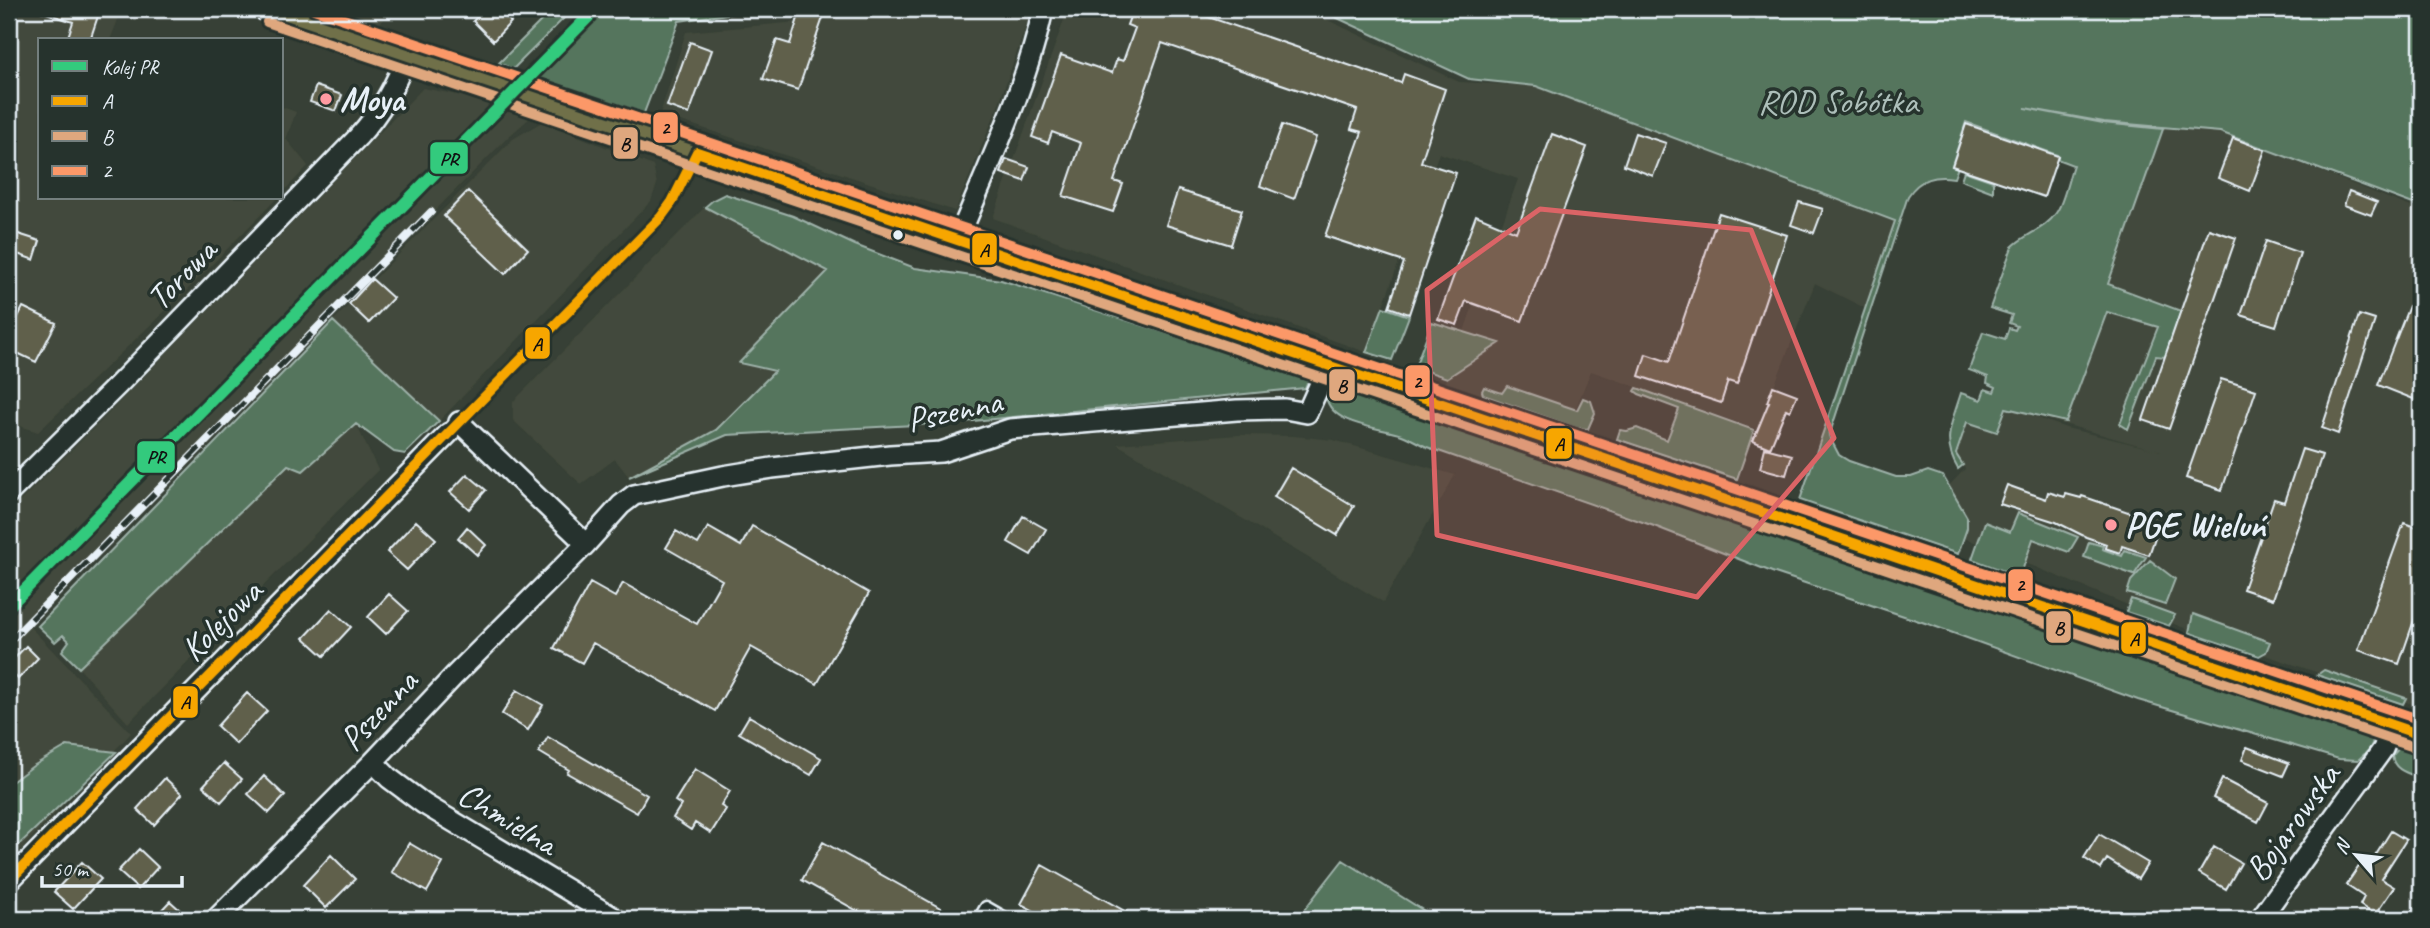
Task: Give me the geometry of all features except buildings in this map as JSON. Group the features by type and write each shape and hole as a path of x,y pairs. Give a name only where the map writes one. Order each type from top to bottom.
{"main road":[{"path":"271,9 2407,730"}],"street":[{"path":"958,240 1017,92 1038,33 1043,9"},
{"name":"Torowa","path":"9,494 358,137 386,102 399,78 407,54"},
{"name":"Pszenna","path":"216,919 373,762 621,505 634,495 723,476 890,455 942,452 1010,429 1237,410 1286,409 1307,413 1328,366"},
{"name":"Kolejowa","path":"9,881 454,428 586,544"},
{"name":"Bojarowska","path":"2260,919 2383,749 2407,730"},
{"name":"Chmielna","path":"373,762 389,778 424,804 616,919"}],"lane":[{"path":"979,919 986,907 1007,919"}],"highlighted area":[{"path":"1540,209 1751,230 1834,438 1697,597 1437,535 1427,290"}],"shaded area":[{"path":"9,9 122,9 111,38 38,38 38,200 275,200 187,290 38,432 9,422"},
{"path":"321,9 394,9 375,28"},
{"path":"946,9 1032,9 997,109 955,211 660,114 686,32"},
{"path":"1068,9 1304,9 1459,82 1536,86 1895,221 1865,308 1815,283 1757,429 1591,371 1569,424 1446,382 1518,179 1439,153 1366,352 993,218"},
{"path":"423,88 478,99 532,116 337,309 30,627 131,733 9,862 9,512 104,418"},
{"path":"284,108 296,112 286,139 308,166 284,191"},
{"path":"542,122 653,166 657,184 651,201 439,421 333,321 513,139"},
{"path":"2104,122 2220,132 2421,211 2421,707 2179,626 1933,525 1944,491 1965,469 1956,454 1967,422 1997,432","holes":["2021,412 2154,449 2066,428"]},
{"path":"705,207 829,271 739,362 776,371 716,430 629,477 615,459 581,484 513,420 513,402"},
{"path":"356,424 378,470 128,723 79,668 288,464 303,471"},
{"path":"1239,435 1333,440 1455,475 1383,602 1117,444"}],"green space":[{"path":"553,9 573,9 513,69 499,63"},
{"path":"602,9 762,9 679,21 644,113 604,100 602,106 529,82"},
{"name":"ROD Sobótka","path":"1318,9 2421,9 2421,207 2220,132 2104,122 2025,108 2103,123 2163,129 2108,284 2181,311 2165,357 2156,356 2128,429 2120,424 2158,327 2107,312 2066,422 2006,408 1997,432 1967,422 1956,454 1963,465 1958,469 1949,440 1961,393 1981,400 1985,389 1994,392 1996,387 1987,383 1988,377 1969,370 1983,332 2005,339 2009,328 2015,330 2017,326 2009,323 2012,315 1990,308 2012,247 2052,219 2064,197 2073,165 2057,159 2057,155 1966,122 1952,165 1958,167 1954,178 1928,179 1917,185 1908,196 1829,436 1839,455 1849,461 1896,477 1911,477 1928,471 1943,476 1967,517 1967,528 1958,554 1800,500 1895,221 1536,86 1469,79"},
{"path":"1964,171 1993,181 1993,192 1961,180"},
{"path":"725,194 793,216 855,245 915,268 1001,280 1306,378 1308,381 1305,388 953,423 727,435 629,477 716,430 775,371 739,363 828,271 705,207"},
{"path":"1383,307 1409,316 1392,360 1366,352"},
{"path":"333,321 439,421 405,454 394,452 356,424 303,471 288,465 79,668 62,651 69,641 63,635 55,642 38,626"},
{"path":"1432,322 1500,343 1447,378 1415,367"},
{"path":"1332,386 2373,736 2372,744 2358,760 2339,759 2138,700 1931,625 1772,572 1654,526 1427,447 1402,435 1347,420 1330,407 1326,397"},
{"path":"1507,386 1577,410 1583,398 1591,401 1595,413 1588,429 1577,428 1483,395 1484,387 1502,393"},
{"path":"1637,388 1754,430 1737,479 1617,439 1620,430 1637,428 1667,440 1679,409 1639,394 1635,391"},
{"path":"2018,513 2078,537 2069,552 2033,539 2020,577 1972,559 1985,522 2010,532"},
{"path":"2089,542 2122,556 2125,550 2146,557 2134,575 2084,557"},
{"path":"2150,560 2175,579 2165,605 2127,593 2131,581"},
{"path":"2131,599 2175,615 2169,626 2126,612"},
{"path":"2193,614 2270,642 2266,652 2259,656 2189,632"},
{"path":"2324,670 2406,698 2403,704 2317,675"},
{"path":"67,746 116,752 9,854 9,784"},
{"path":"2400,747 2421,754 2421,778 2402,771 2393,761 2392,756"},
{"path":"1343,860 1437,919 1297,919"}],"railway":[{"path":"9,642 431,212"}],"rail line":[{"name":"PR","path":"9,606 596,9"}],"transit line":[{"name":"2","path":"314,9 2421,720"},
{"name":"B","path":"267,22 2417,748"},
{"name":"A","path":"697,152 2421,735"},
{"name":"A","path":"9,881 661,217 672,202 697,152"}],"place":[{"name":"Moya","path":"326,99"},
{"name":"PGE Wieluń","path":"2111,525"}]}
